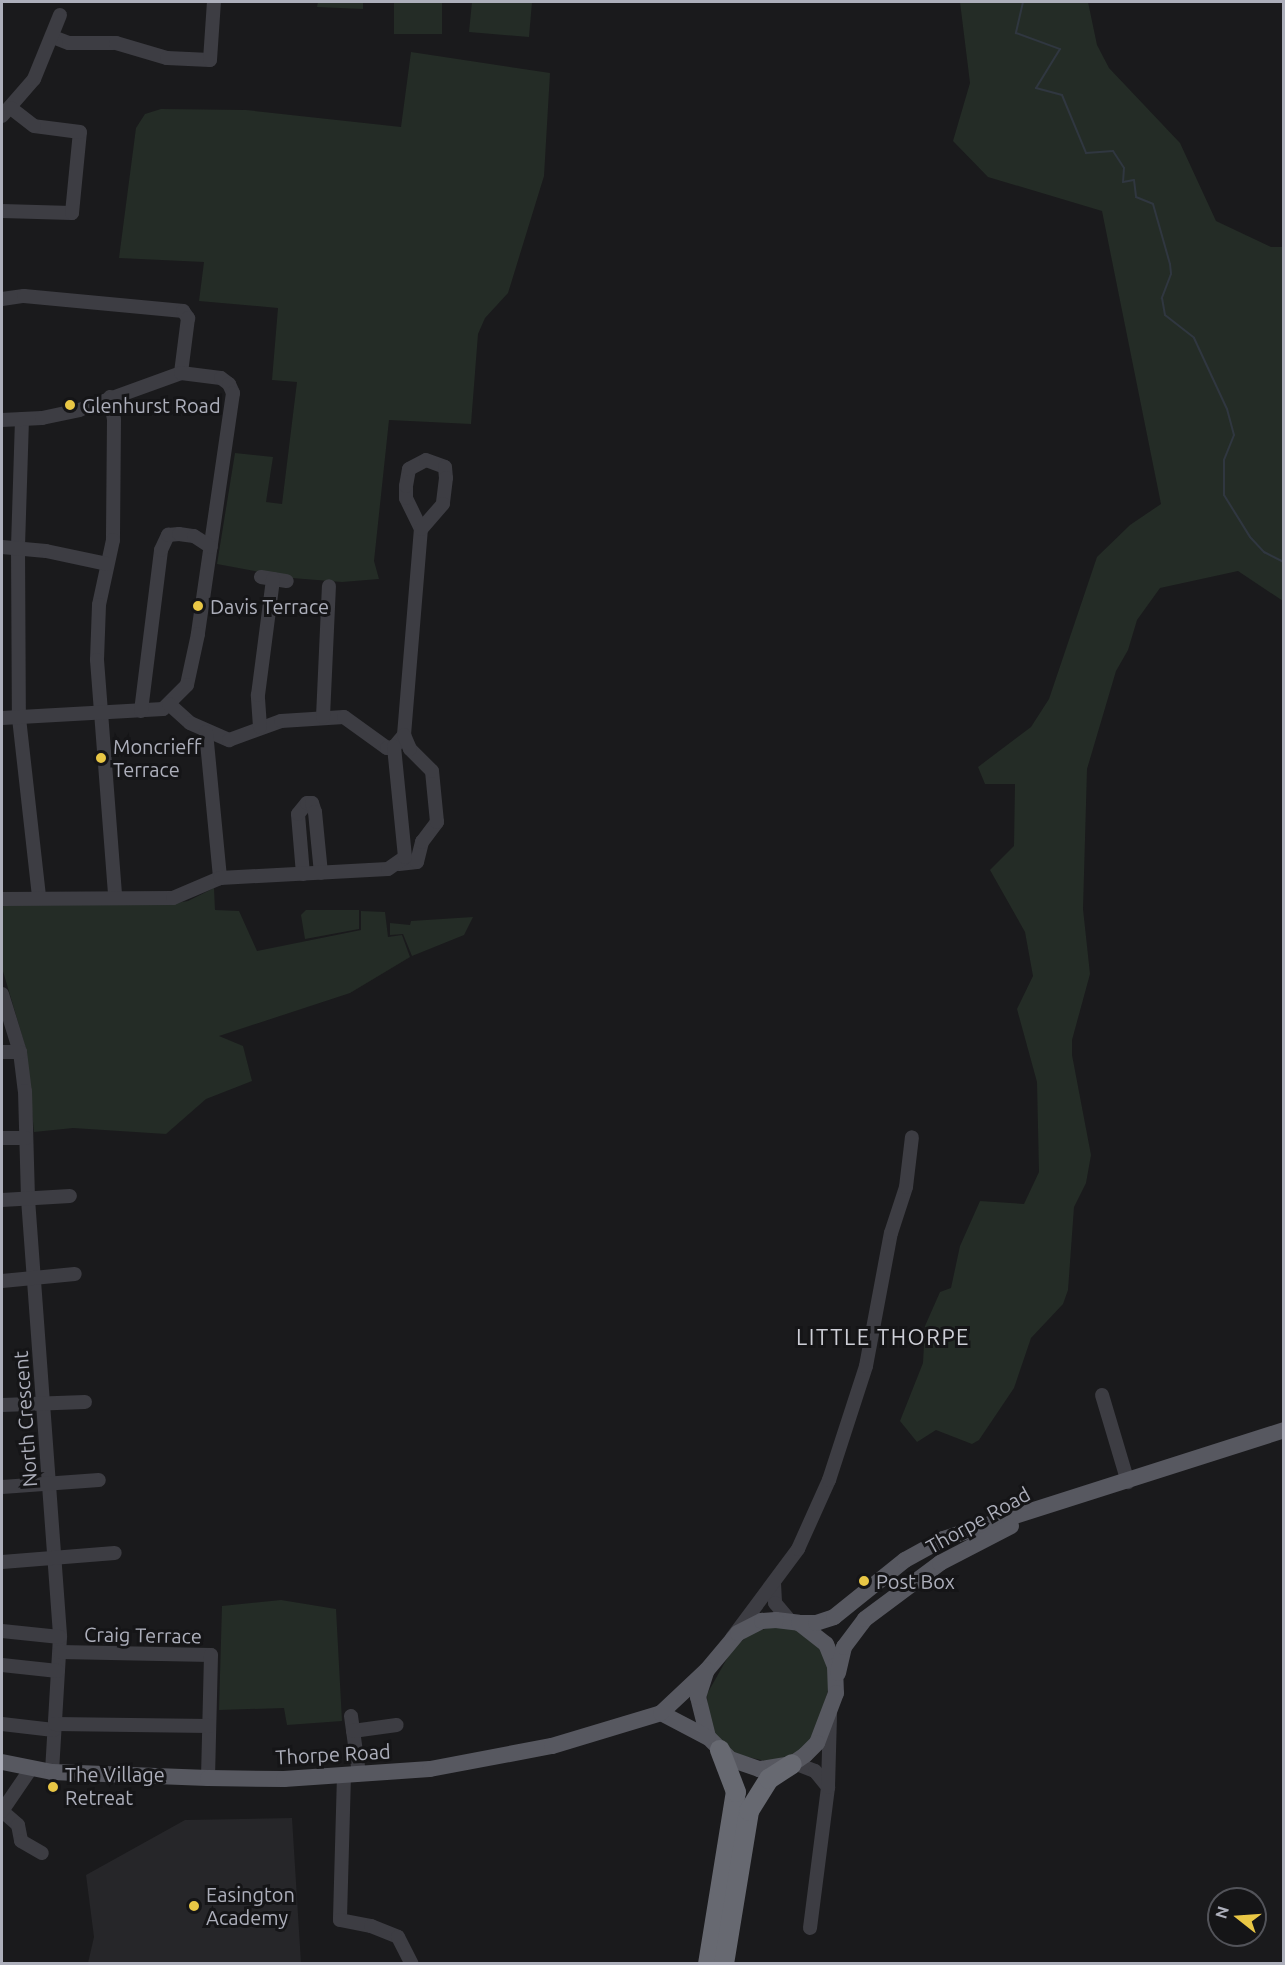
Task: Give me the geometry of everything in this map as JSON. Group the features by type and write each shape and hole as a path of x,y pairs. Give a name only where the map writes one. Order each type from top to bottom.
{"highway":[{"path":"708,1964 736,1792 714,1744"},
{"path":"723,1964 749,1811 769,1779 793,1764"}],"main road":[{"name":"Thorpe Road","path":"795,1622 816,1623 834,1617 904,1560 943,1539 1128,1482 1284,1430"},
{"name":"Thorpe Road","path":"837,1677 850,1636 890,1599 940,1563 1048,1506"},
{"path":"661,1713 714,1744 744,1766 759,1769 793,1764 817,1743 830,1714 837,1677 826,1644 795,1622 762,1621 748,1627 729,1642 707,1670 698,1697 714,1744"},
{"name":"Thorpe Road","path":"2,1762 30,1770 52,1772 208,1778 351,1775 430,1769 552,1746 661,1713 707,1670"}],"street":[{"path":"52,37 69,43 116,43 167,58 210,60 214,2"},
{"path":"2,211 72,213 80,132 34,126 6,112 34,79 60,15"},
{"path":"2,299 24,296 183,311 188,318 181,374"},
{"path":"2,420 79,410 110,397 181,374 220,378 229,384 233,393 211,547 192,667 187,685 163,709 2,718"},
{"path":"110,397 114,420 112,540 99,605 97,660 115,896"},
{"path":"22,419 18,548 19,718 39,896"},
{"path":"2,899 39,896 173,898 220,878 388,869 399,864 417,862 422,842 436,822 432,771 410,749 404,735 422,529 406,498 406,486 410,469 426,460 445,467 447,478 443,504 422,529"},
{"path":"141,711 161,550 168,535 179,534 195,536 211,547"},
{"path":"2,547 107,564"},
{"path":"260,727 258,695 274,579"},
{"path":"323,717 324,595"},
{"path":"170,704 206,732 229,740 260,727 323,717 344,717 387,748 394,747 404,735"},
{"path":"206,732 220,878"},
{"path":"394,747 405,857 399,864"},
{"path":"303,874 298,814 301,806 312,803 321,873"},
{"name":"North Crescent","path":"2,994 20,1052 28,1199 60,1637 52,1772"},
{"path":"2,1052 20,1052"},
{"path":"729,1642 741,1622 774,1583 798,1549 823,1494 866,1366 891,1233 906,1188 912,1137"},
{"path":"2,1138 26,1138"},
{"path":"2,1200 70,1196"},
{"path":"2,1281 75,1274"},
{"path":"1102,1395 1128,1482"},
{"path":"2,1405 86,1402"},
{"path":"2,1487 99,1480"},
{"path":"2,1562 115,1554"},
{"path":"774,1583 775,1603 795,1622"},
{"path":"2,1631 60,1637"},
{"name":"Craig Terrace","path":"60,1652 211,1655 208,1778"},
{"path":"2,1665 58,1671"},
{"path":"810,1928 828,1787 830,1714"},
{"path":"351,1716 353,1731 351,1775 340,1920 371,1926 398,1937 412,1964"},
{"path":"2,1724 55,1727 208,1726"},
{"path":"353,1731 397,1725"},
{"path":"793,1764 815,1771 828,1787"},
{"path":"30,1770 2,1811 18,1825 21,1841 42,1853"}],"shaded area":[{"path":"318,2 363,2 363,9 317,7"},
{"path":"394,2 442,2 442,34 394,34"},
{"path":"472,2 532,2 529,37 469,32"},
{"path":"960,2 1088,2 1097,45 1109,68 1180,143 1216,221 1271,247 1284,247 1283,601 1238,571 1160,588 1137,620 1128,650 1116,671 1087,769 1083,909 1090,974 1072,1040 1072,1055 1091,1155 1086,1183 1074,1207 1068,1290 1063,1304 1031,1338 1014,1388 979,1440 972,1444 936,1430 917,1442 900,1421 923,1363 925,1326 940,1292 951,1288 960,1246 980,1201 1024,1204 1039,1172 1037,1082 1017,1009 1033,976 1025,932 990,870 1014,846 1015,784 985,784 978,767 1031,727 1049,699 1097,557 1130,525 1161,504 1102,211 988,177 953,141 970,83"},
{"path":"411,52 550,73 544,176 508,293 485,318 478,334 471,424 389,420 374,561 379,579 342,582 292,578 217,564 235,453 273,457 266,502 282,504 297,382 272,380 278,308 199,301 204,262 119,258 136,128 145,114 161,109 246,110 401,127"},
{"path":"214,888 215,910 239,911 257,951 361,930 361,911 385,912 388,937 402,935 410,957 350,993 219,1036 243,1046 252,1081 206,1099 166,1134 73,1128 34,1132 26,1049 2,968 2,907 10,902 169,904 188,901"},
{"path":"306,910 359,910 359,929 305,939 301,915"},
{"path":"473,917 464,935 412,956 403,934 390,935 390,923 410,925 411,921"},
{"path":"281,1600 336,1609 342,1721 287,1725 284,1708 219,1710 222,1606"},
{"path":"772,1627 796,1629 817,1642 828,1664 830,1684 815,1734 797,1753 769,1762 735,1754 718,1740 708,1720 707,1694 733,1648 753,1632"},
{"name":"Easington Academy","path":"292,1818 301,1963 88,1963 94,1937 86,1875 185,1820"}],"waterway":[{"path":"1023,2 1016,33 1060,49 1036,88 1062,95 1086,153 1113,151 1124,168 1123,182 1134,180 1136,197 1153,204 1170,264 1171,274 1162,298 1165,315 1194,338 1227,409 1234,435 1224,460 1224,495 1250,537 1264,552 1284,562"}],"place":[{"name":"Glenhurst Road","path":"70,405"},
{"name":"Davis Terrace","path":"198,606"},
{"name":"Moncrieff Terrace","path":"101,758"},
{"name":"Post Box","path":"864,1581"},
{"name":"The Village Retreat","path":"53,1787"},
{"name":"Easington Academy","path":"194,1906"}],"district":[{"name":"LITTLE THORPE","path":"883,1337"}]}
